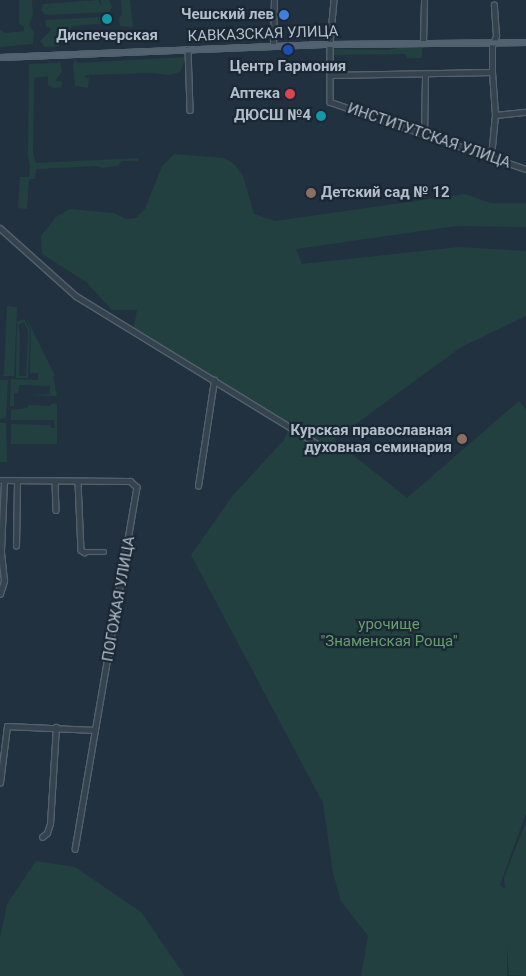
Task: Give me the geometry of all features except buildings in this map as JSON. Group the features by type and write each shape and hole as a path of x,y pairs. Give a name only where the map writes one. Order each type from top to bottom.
{"main road":[{"name":"КАВКАЗСКАЯ УЛИЦА","path":"0,56 330,44 526,42"}],"street":[{"path":"273,46 274,0"},
{"name":"ИНСТИТУТСКАЯ УЛИЦА","path":"334,0 330,44 330,102 526,169"},
{"path":"423,42 424,0"},
{"path":"492,157 495,115 492,72 496,36 494,5"},
{"path":"188,49 190,110"},
{"path":"331,75 492,72"},
{"path":"424,135 425,74"},
{"path":"495,115 526,112"},
{"path":"0,228 76,296 316,444"},
{"path":"198,486 214,380"},
{"path":"0,594 4,581 0,550 2,481"},
{"name":"ПОГОЖАЯ УЛИЦА","path":"2,481 130,481 137,487 137,498 75,849"},
{"path":"16,546 17,481"},
{"path":"55,482 56,510"},
{"path":"78,482 80,550 84,552 104,552"},
{"path":"0,783 7,726 95,730"},
{"path":"42,837 47,833 50,824 56,727"}],"green space":[{"path":"19,0 32,0 33,14 29,25 34,32 33,44 0,47 0,30 6,33 24,31 24,27 19,24"},
{"path":"98,0 101,6 101,0 109,0 112,7 109,12 46,15 41,10 43,4"},
{"path":"121,0 130,0 133,27 120,26 119,18 122,14"},
{"path":"101,17 101,21 113,21 109,23 72,26 59,46 45,47 40,41 51,30 49,27 46,27 45,20"},
{"path":"422,48 422,58 407,58 406,54 333,55 334,49 388,50"},
{"path":"186,57 180,72 169,75 151,73 85,75 85,78 89,78 88,88 75,86 73,64 75,59 78,63"},
{"path":"60,60 62,72 55,81 62,81 62,87 53,88 48,85 48,76 34,78 33,154 36,163 138,158 138,161 122,161 118,166 102,168 98,166 36,169 35,179 29,179 27,209 18,208 20,177 29,177 30,166 28,156 29,64 58,63"},
{"name":"урочище \"Знаменская Роща\"","path":"174,154 224,158 234,164 243,176 254,214 275,221 465,194 491,203 526,203 526,227 456,226 296,249 302,264 459,247 526,251 526,316 461,347 334,440 407,498 519,401 526,409 526,813 500,885 505,889 504,878 526,822 526,976 509,975 507,947 507,976 361,976 368,936 341,901 333,873 323,803 191,555 234,494 284,440 289,428 133,332 137,310 112,310 86,282 42,254 41,236 56,217 70,209 114,213 126,219 136,218 145,209 162,166"},
{"path":"7,306 17,307 14,376 0,376 4,375"},
{"path":"26,317 55,376 53,377 57,396 28,395 50,394 50,386 19,385 18,393 14,393 14,406 10,406 11,379 38,380 38,373 30,373 31,330"},
{"path":"24,319 30,330 28,378 16,378 17,322","holes":["24,322 28,331 26,376 19,376 20,334 18,325"]},
{"path":"0,380 8,380 6,418 0,419"},
{"path":"51,404 57,404 57,444 11,444 11,424 50,425 51,428 55,428 54,420 11,420 11,410 27,408 29,405 50,406"},
{"path":"0,423 6,423 7,462 0,462"},
{"path":"36,861 75,867 141,912 185,976 0,976 0,938 7,904"}],"place":[{"name":"Чешский лев","path":"284,15"},
{"name":"Диспечерская","path":"107,19"},
{"name":"Центр Гармония","path":"288,50"},
{"name":"Аптека","path":"290,94"},
{"name":"ДЮСШ №4","path":"321,116"},
{"name":"Детский сад № 12","path":"311,193"},
{"name":"Курская православная духовная семинария","path":"462,439"}]}
